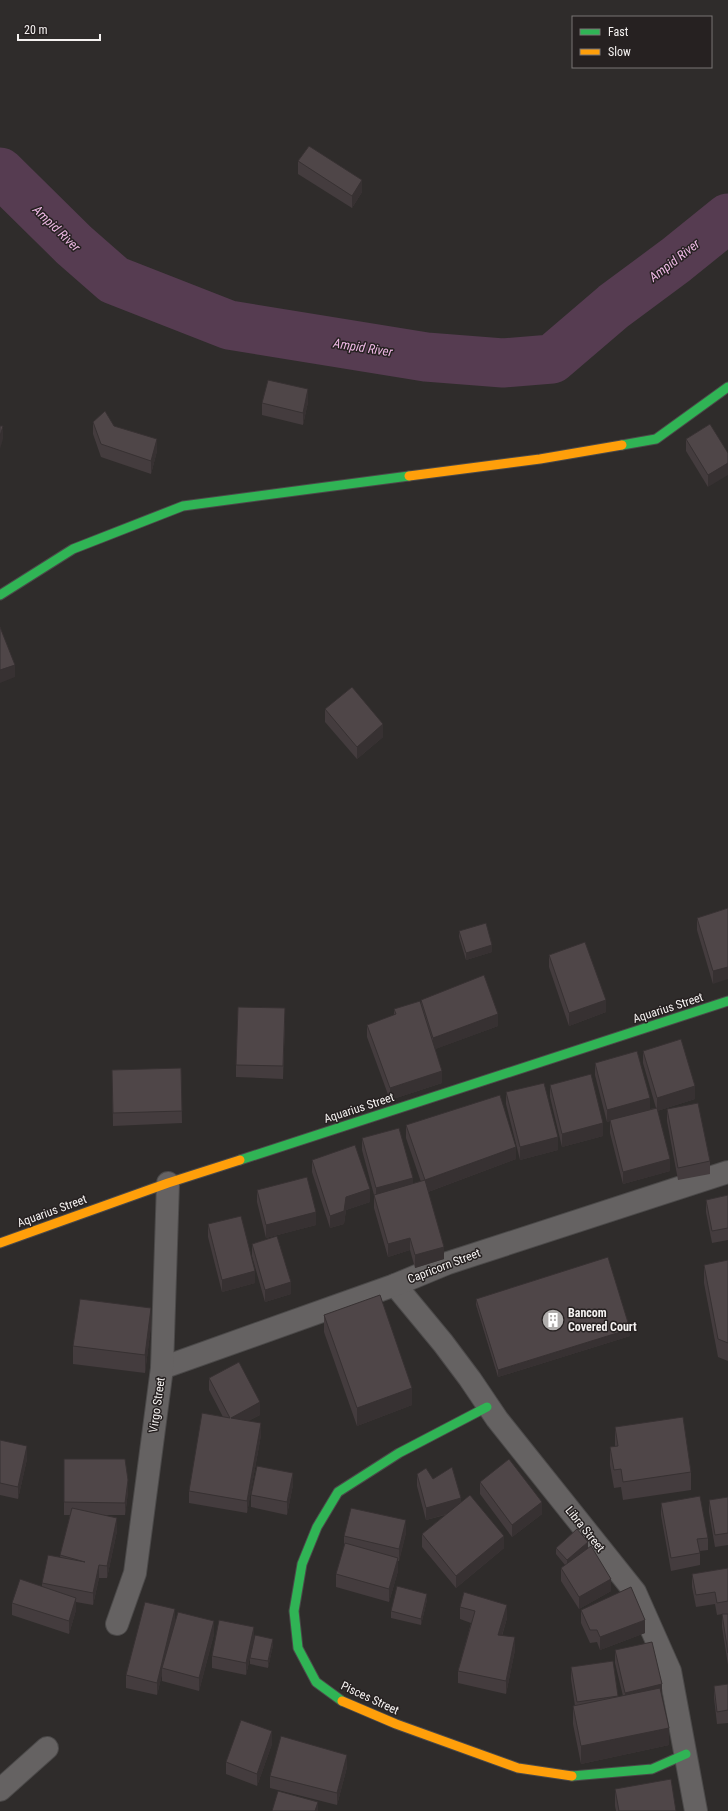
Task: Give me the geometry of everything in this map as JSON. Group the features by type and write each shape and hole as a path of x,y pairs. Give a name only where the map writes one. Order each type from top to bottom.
{"street":[{"path":"0,595 73,549 183,506 540,459 656,439 728,387"},
{"name":"Aquarius Street","path":"0,1243 168,1183 727,1004"},
{"name":"Capricorn Street","path":"162,1368 395,1285 448,1263 728,1172"},
{"name":"Virgo Street","path":"117,1624 135,1573 162,1368 168,1183"},
{"name":"Libra Street","path":"395,1285 443,1343 480,1393 487,1406 635,1592 670,1671 696,1811"},
{"name":"Pisces Street","path":"487,1406 399,1454 338,1492 317,1527 302,1564 294,1611 298,1648 316,1682 341,1701 396,1724 518,1768 574,1776 652,1769 686,1754"},
{"path":"0,1790 47,1748"}],"building":[{"path":"309,146 362,180 352,196 298,161"},
{"path":"268,380 308,389 303,413 262,403"},
{"path":"105,411 114,426 157,439 151,461 101,444 93,422"},
{"path":"710,424 728,453 728,463 708,475 686,439"},
{"path":"0,426 3,426 0,436"},
{"path":"0,627 15,665 0,670"},
{"path":"352,687 383,724 357,747 325,709"},
{"path":"728,908 728,967 713,971 697,918"},
{"path":"486,923 492,945 466,953 459,931"},
{"path":"585,942 606,1000 569,1013 549,955"},
{"path":"484,975 498,1014 433,1038 421,1000"},
{"path":"420,1001 442,1071 390,1088 367,1025 396,1014 394,1009"},
{"path":"238,1007 285,1008 283,1066 236,1065"},
{"path":"681,1039 695,1086 657,1098 643,1051"},
{"path":"637,1051 650,1098 607,1110 595,1063"},
{"path":"181,1068 182,1111 113,1113 112,1070"},
{"path":"591,1074 603,1123 562,1134 550,1085"},
{"path":"544,1083 558,1137 520,1147 506,1092"},
{"path":"500,1095 516,1147 425,1180 406,1125"},
{"path":"698,1103 710,1161 678,1168 667,1109"},
{"path":"657,1108 670,1159 623,1172 610,1120"},
{"path":"399,1128 413,1178 376,1188 362,1138"},
{"path":"355,1145 370,1189 346,1197 344,1211 330,1216 312,1160"},
{"path":"307,1177 316,1212 266,1225 257,1190"},
{"path":"425,1180 444,1247 415,1255 410,1238 388,1244 374,1195"},
{"path":"728,1195 728,1228 712,1231 706,1200"},
{"path":"241,1216 255,1271 222,1280 208,1224"},
{"path":"277,1236 291,1282 265,1290 252,1244"},
{"name":"Bancom Covered Court","path":"608,1257 630,1329 498,1370 476,1299"},
{"path":"728,1260 728,1343 718,1339 704,1265"},
{"path":"380,1295 412,1388 357,1408 324,1315"},
{"path":"80,1299 151,1308 145,1355 73,1346"},
{"path":"239,1362 260,1402 231,1418 261,1423 247,1501 189,1491 202,1413 230,1418 209,1378"},
{"path":"683,1417 691,1472 623,1482 621,1469 614,1470 610,1447 618,1446 615,1427"},
{"path":"0,1440 27,1446 18,1487 0,1483"},
{"path":"64,1459 125,1459 128,1480 125,1503 64,1502"},
{"path":"509,1459 542,1502 512,1525 480,1482"},
{"path":"257,1466 293,1473 287,1502 251,1495"},
{"path":"452,1467 461,1498 426,1508 417,1474 426,1468 433,1479"},
{"path":"470,1495 504,1536 456,1576 422,1534"},
{"path":"700,1496 708,1538 697,1539 700,1553 671,1558 661,1503"},
{"path":"728,1497 728,1533 715,1535 709,1500"},
{"path":"72,1508 117,1518 107,1566 99,1565 93,1593 42,1583 48,1555 85,1562 60,1555"},
{"path":"351,1508 406,1520 399,1549 344,1536"},
{"path":"577,1529 588,1542 567,1560 556,1548"},
{"path":"345,1543 398,1558 389,1589 336,1574"},
{"path":"591,1546 611,1579 579,1597 561,1568"},
{"path":"728,1568 728,1601 717,1603 715,1592 696,1595 692,1574"},
{"path":"20,1579 76,1598 69,1621 12,1603"},
{"path":"397,1586 427,1594 421,1619 391,1611"},
{"path":"631,1587 645,1620 600,1637 597,1630 590,1630 581,1610"},
{"path":"464,1592 507,1605 498,1635 515,1637 506,1681 458,1671 475,1611 460,1607"},
{"path":"145,1602 175,1609 157,1683 126,1675"},
{"path":"178,1612 214,1621 199,1678 162,1668"},
{"path":"722,1614 728,1614 728,1653"},
{"path":"219,1620 254,1627 246,1663 212,1656"},
{"path":"255,1635 273,1639 268,1661 250,1658"},
{"path":"652,1642 662,1684 625,1693 615,1650"},
{"path":"613,1661 618,1696 577,1702 571,1667"},
{"path":"728,1684 728,1710 717,1712 714,1686"},
{"path":"660,1688 669,1728 581,1746 573,1706"},
{"path":"241,1720 272,1731 257,1774 226,1762"},
{"path":"281,1736 347,1755 337,1793 270,1776"},
{"path":"671,1779 676,1811 619,1811 615,1789"},
{"path":"278,1791 318,1802 315,1811 272,1811"}],"waterway":[{"name":"Ampid River","path":"0,172 74,245 114,280 229,325 426,357 503,363 552,359 614,306 676,260 728,218"}],"traffic: fast":[{"path":"622,445 656,439 728,387"},
{"path":"0,595 73,549 183,506 409,476"},
{"path":"240,1160 728,1001"},
{"path":"342,1701 316,1682 298,1648 294,1611 302,1564 317,1527 338,1492 399,1453 487,1407"},
{"path":"572,1776 652,1769 686,1754"}],"traffic: slow":[{"path":"409,476 540,459 622,445"},
{"path":"0,1243 168,1183 240,1160"},
{"path":"342,1701 396,1724 518,1768 572,1776"}],"place":[{"name":"Bancom Covered Court","path":"553,1320"}]}
